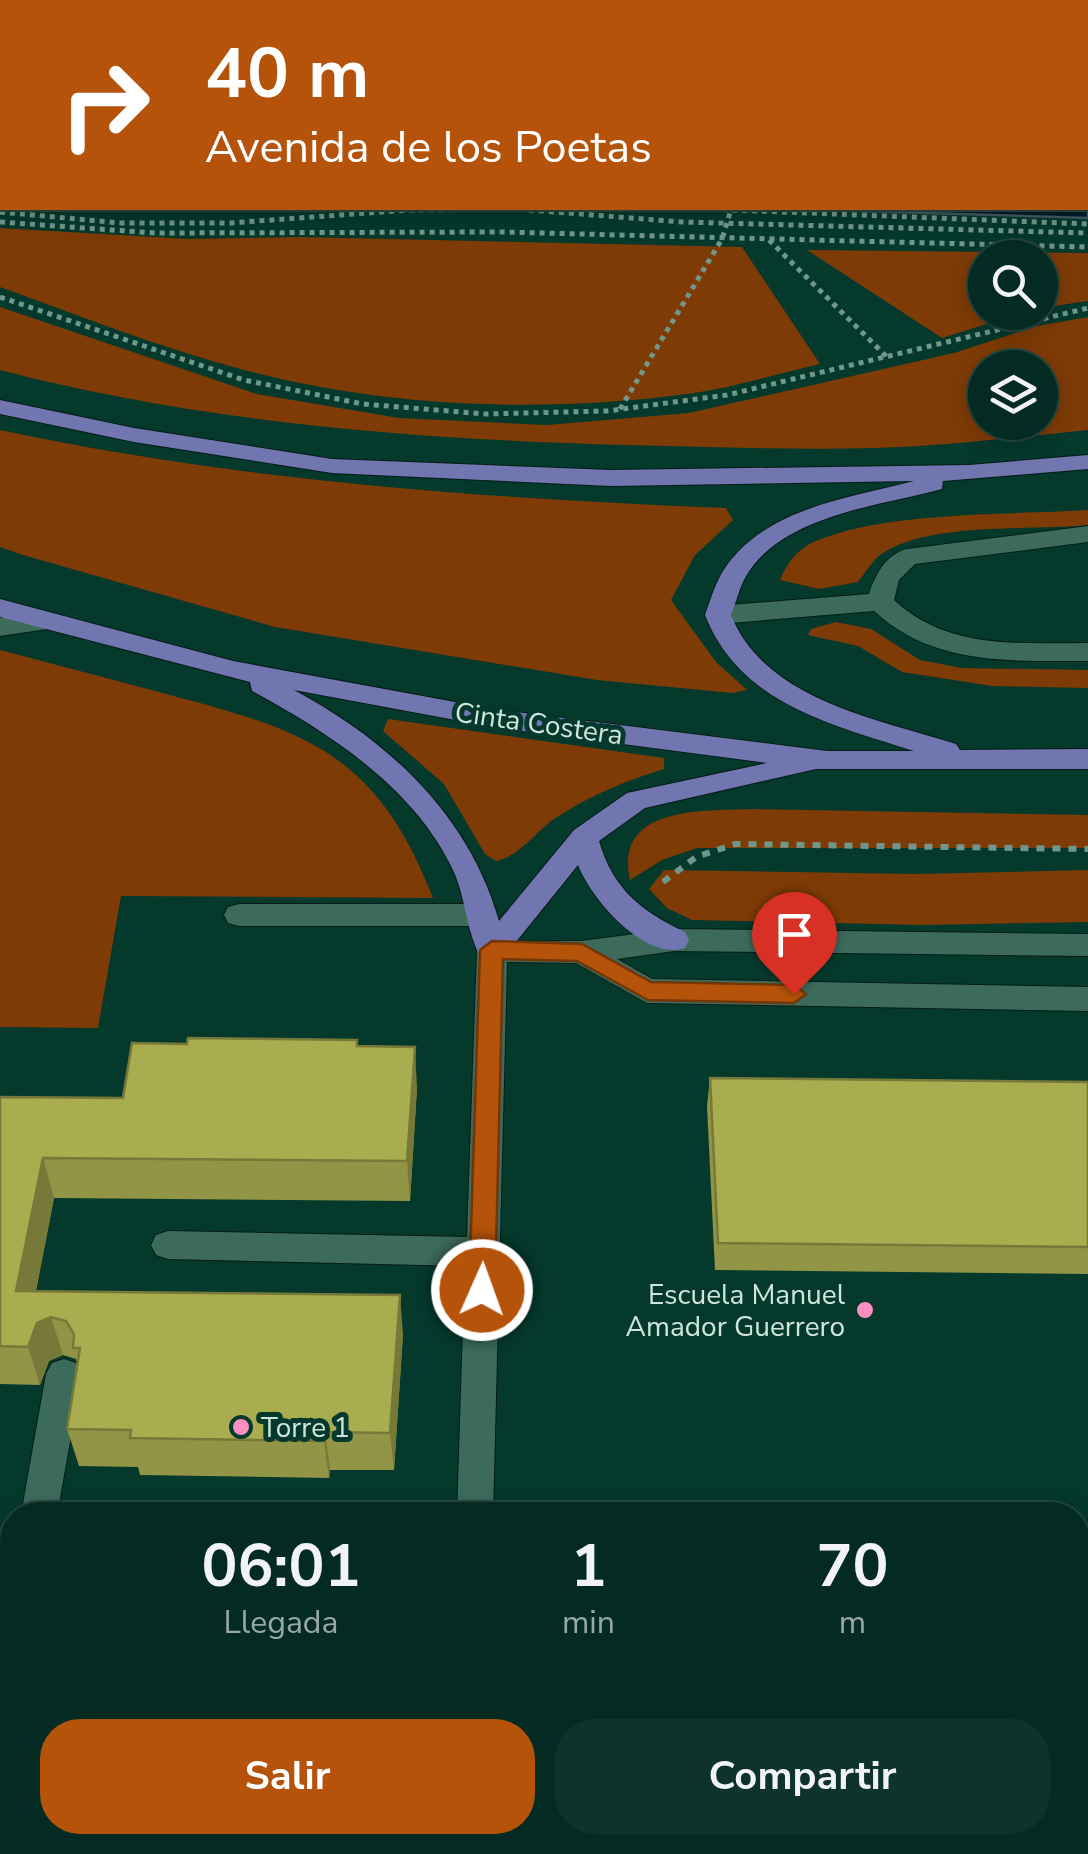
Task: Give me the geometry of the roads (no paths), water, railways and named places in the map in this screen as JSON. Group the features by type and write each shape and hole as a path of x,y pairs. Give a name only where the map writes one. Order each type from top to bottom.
{"main road":[{"path":"0,407 134,434 332,466 611,478 969,473 1088,462"},
{"path":"969,473 809,518 759,544 735,572 718,614 731,647 751,668 799,697 970,758"},
{"name":"Cinta Costera","path":"0,608 233,670 493,718 826,761 1088,759"},
{"path":"233,670 306,707 378,760 433,818 466,867 492,950"},
{"path":"492,950 584,837 636,800 826,761"},
{"path":"584,837 592,874 610,899 642,925 674,940"}],"street":[{"path":"880,602 887,577 896,563 907,557 1088,534"},
{"path":"718,614 880,602 919,636 950,646 1088,652"},
{"path":"0,627 45,622"},
{"path":"239,915 481,915"},
{"path":"475,1502 492,950 582,952 674,940 1088,945"},
{"path":"582,952 648,991 1088,999"},
{"path":"168,1245 483,1252"},
{"path":"41,1502 64,1374"}],"water":[{"path":"827,210 1088,210 1088,218"}],"place":[{"name":"Escuela Manuel Amador Guerrero","path":"865,1310"},
{"name":"Torre 1","path":"241,1427"}]}
